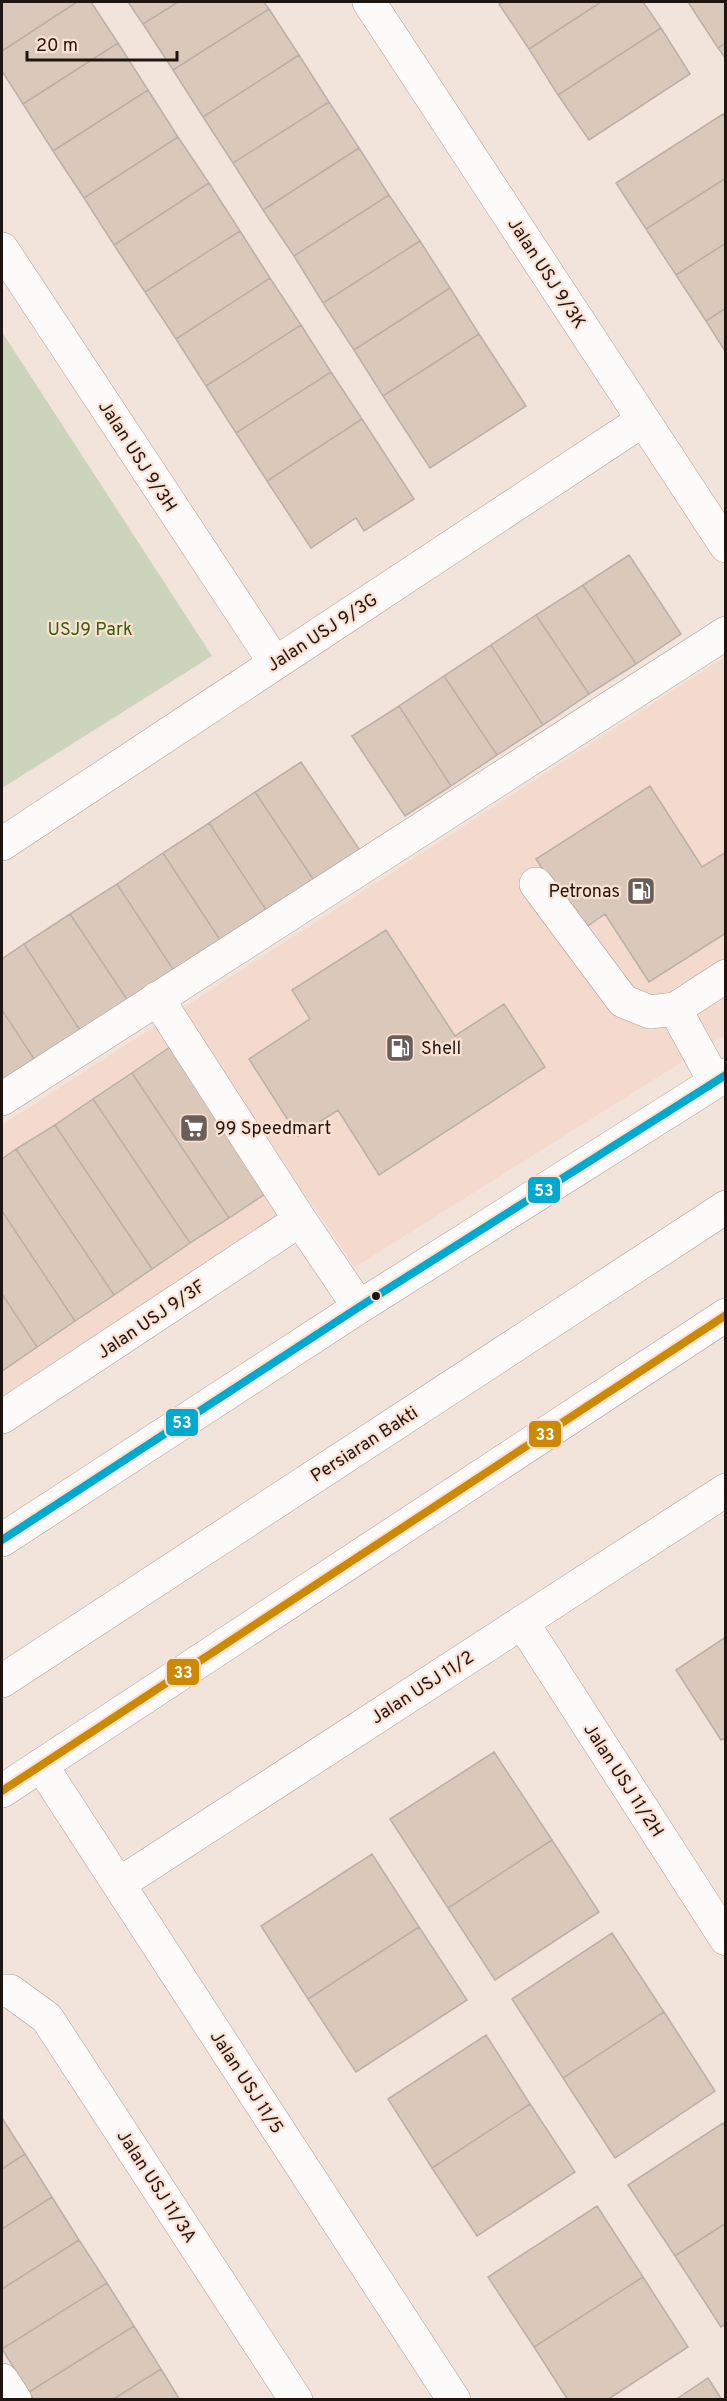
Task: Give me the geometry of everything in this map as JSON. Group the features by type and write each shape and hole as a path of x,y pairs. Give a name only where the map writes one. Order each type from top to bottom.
{"street":[{"name":"Jalan USJ 9/3K","path":"369,2 726,546"},
{"name":"Jalan USJ 9/3H","path":"2,249 275,663"},
{"name":"Jalan USJ 9/3G","path":"2,844 643,420"},
{"path":"2,1099 726,633"},
{"path":"536,884 623,1001 650,1012 675,1009 726,976"},
{"path":"158,998 300,1220 359,1307"},
{"path":"2,1540 359,1307 720,1078 675,1009"},
{"name":"Persiaran Bakti","path":"2,1681 726,1207"},
{"name":"Jalan USJ 9/3F","path":"2,1417 300,1220"},
{"path":"2,1791 726,1315"},
{"name":"Jalan USJ 11/2","path":"119,1884 726,1490"},
{"name":"Jalan USJ 11/2H","path":"522,1622 726,1938"},
{"name":"Jalan USJ 11/5","path":"41,1765 454,2400"},
{"name":"Jalan USJ 11/3A","path":"2,1991 10,1991 47,2018 296,2400"},
{"path":"2,2380 15,2400"}],"shaded area":[{"path":"725,657 725,1035 355,1267 307,1197 2,1398 2,1125"}],"green space":[{"name":"USJ9 Park","path":"2,332 212,656 2,788"}],"building":[{"path":"2,2 77,2 2,51"},
{"path":"77,2 91,2 118,43 23,104 2,71 2,51"},
{"path":"128,2 178,2 143,24"},
{"path":"178,2 264,2 269,9 173,70 143,24"},
{"path":"503,2 601,2 529,49 499,4"},
{"path":"601,2 643,2 661,28 558,95 529,49"},
{"path":"688,2 726,2 726,43 718,48"},
{"path":"269,9 299,55 203,117 173,70"},
{"path":"661,28 690,74 589,140 558,95"},
{"path":"118,43 148,90 53,151 23,104"},
{"path":"726,43 726,59 718,48"},
{"path":"299,55 329,102 233,163 203,117"},
{"path":"148,90 178,137 84,198 53,151"},
{"path":"329,102 359,148 263,210 233,163"},
{"path":"723,114 726,119 726,178 646,229 616,183"},
{"path":"178,137 209,183 114,245 84,198"},
{"path":"359,148 389,195 294,256 263,210"},
{"path":"726,178 726,243 676,275 646,229"},
{"path":"209,183 240,231 145,292 114,245"},
{"path":"389,195 420,241 323,303 294,256"},
{"path":"240,231 270,278 176,339 145,292"},
{"path":"420,241 450,288 354,350 323,303"},
{"path":"726,243 726,308 706,321 676,275"},
{"path":"270,278 301,325 206,386 176,339"},
{"path":"450,288 479,334 383,396 354,350"},
{"path":"726,308 726,353 706,321"},
{"path":"301,325 331,372 236,433 206,386"},
{"path":"479,334 526,406 430,468 383,396"},
{"path":"331,372 362,419 267,481 236,433"},
{"path":"362,419 414,499 364,531 356,518 311,548 267,481"},
{"path":"629,555 681,634 636,664 583,585"},
{"path":"583,585 636,664 589,694 536,615"},
{"path":"536,615 589,694 543,725 491,645"},
{"path":"491,645 543,725 497,755 444,676"},
{"path":"444,676 497,755 451,786 399,706"},
{"path":"399,706 451,786 405,816 352,736"},
{"path":"301,762 361,852 315,882 255,792"},
{"name":"Petronas","path":"650,786 702,867 726,852 726,933 649,982 605,914 582,930 536,859"},
{"path":"255,792 315,882 268,913 209,823"},
{"path":"209,823 268,913 222,943 163,853"},
{"path":"163,853 222,943 176,974 117,884"},
{"path":"117,884 176,974 130,1004 70,914"},
{"path":"70,914 130,1004 83,1035 24,944"},
{"name":"Shell","path":"386,930 455,1036 504,1004 545,1067 379,1175 338,1110 298,1136 249,1059 310,1019 292,990"},
{"path":"24,944 83,1035 38,1065 2,1010 2,959"},
{"path":"2,1010 38,1065 2,1089"},
{"path":"170,1047 268,1192 229,1218 132,1073"},
{"path":"132,1073 229,1218 190,1243 93,1099"},
{"path":"93,1099 190,1243 152,1269 55,1125"},
{"path":"55,1125 152,1269 114,1295 16,1149"},
{"path":"16,1149 114,1295 75,1321 2,1211 2,1159"},
{"path":"2,1211 75,1321 37,1347 2,1294"},
{"path":"2,1294 37,1347 2,1371"},
{"path":"726,1637 726,1738 721,1740 676,1670"},
{"path":"494,1752 552,1840 448,1908 390,1819"},
{"path":"552,1840 599,1912 495,1980 448,1908"},
{"path":"372,1854 419,1927 308,1999 261,1926"},
{"path":"419,1927 467,2000 356,2072 308,1999"},
{"path":"612,1933 664,2012 563,2078 512,1999"},
{"path":"664,2012 715,2091 615,2158 563,2078"},
{"path":"486,2035 530,2104 432,2168 388,2099"},
{"path":"530,2104 575,2172 477,2236 432,2168"},
{"path":"2,2118 25,2154 2,2169"},
{"path":"723,2123 726,2127 726,2223 675,2256 628,2185"},
{"path":"25,2154 52,2197 2,2229 2,2169"},
{"path":"52,2197 79,2240 2,2289 2,2229"},
{"path":"597,2206 643,2277 534,2347 488,2277"},
{"path":"726,2223 726,2324 721,2327 675,2256"},
{"path":"79,2240 107,2283 2,2349 2,2289"},
{"path":"643,2277 688,2347 607,2400 568,2400 534,2347"},
{"path":"107,2283 134,2326 29,2392 2,2349"},
{"path":"134,2326 161,2369 112,2400 34,2400 29,2392"},
{"path":"161,2369 180,2400 112,2400"},
{"path":"708,2378 722,2400 675,2400"}],"transit line":[{"name":"53","path":"2,1540 359,1307 726,1075"},
{"name":"33","path":"2,1791 726,1315"}],"place":[{"name":"Petronas","path":"641,891"},
{"name":"Shell","path":"400,1048"},
{"name":"99 Speedmart","path":"194,1128"}]}
